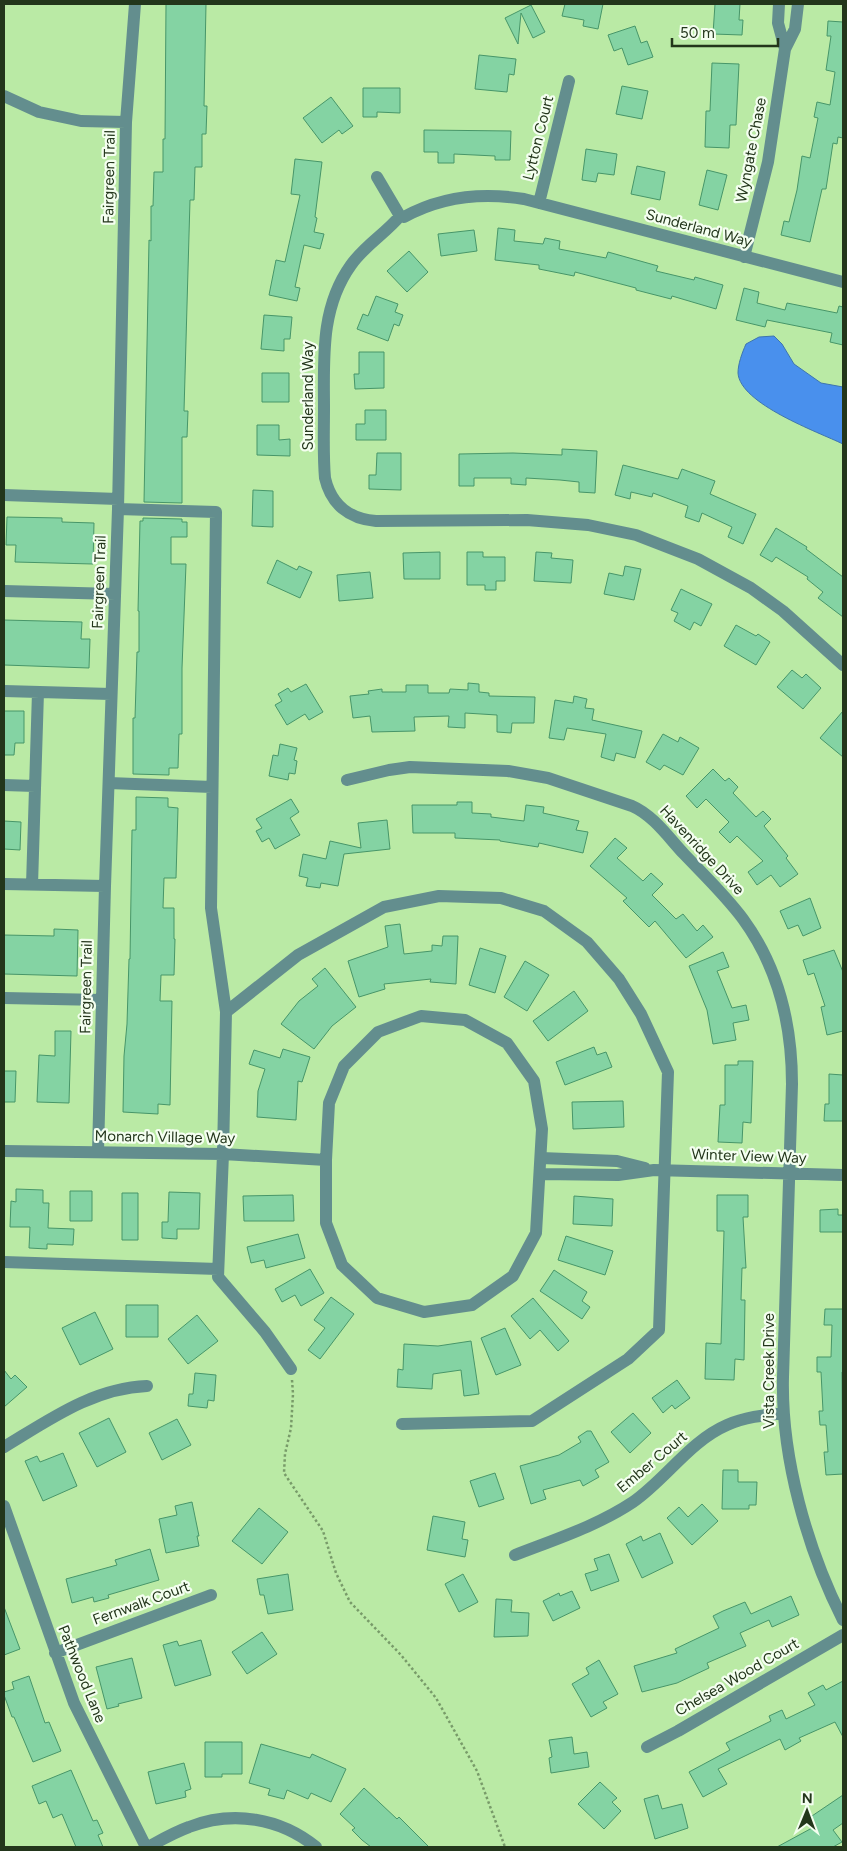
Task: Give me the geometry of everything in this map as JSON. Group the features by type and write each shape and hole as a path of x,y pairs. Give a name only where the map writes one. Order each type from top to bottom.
{"street":[{"name":"Wyngate Chase","path":"779,4 778,23 785,49"},
{"name":"Wyngate Chase","path":"744,257 768,162 785,49 796,29 798,4"},
{"name":"Fairgreen Trail","path":"98,1152 118,504 126,122 134,7"},
{"name":"Lytton Court","path":"538,203 569,81"},
{"path":"4,96 39,112 80,120 126,122"},
{"path":"376,177 400,216"},
{"name":"Sunderland Way","path":"843,282 524,199 492,195 467,196 434,203 400,216 369,244 350,267 336,293 327,319 324,359 324,469 329,492 340,506 353,516 367,521 527,520 588,525 636,535 698,559 751,588 783,611 843,665"},
{"path":"4,495 216,512 210,908 226,1012 218,1277 266,1332 291,1369"},
{"path":"4,591 115,594"},
{"path":"4,691 111,694"},
{"path":"32,885 38,692"},
{"name":"Havenridge Drive","path":"347,780 410,766 508,771 561,781 632,806 650,818 728,900 762,950 773,975 786,1018 791,1053 789,1173"},
{"path":"109,783 212,787"},
{"path":"4,784 35,786"},
{"path":"4,884 105,886"},
{"path":"226,1012 298,955 384,907 440,896 501,898 544,911 587,942 620,979 641,1014 662,1057 668,1072 659,1170 659,1330 628,1359 532,1421 402,1424"},
{"path":"4,998 102,1000"},
{"path":"421,1016 465,1020 507,1043 534,1081 542,1129 541,1158 536,1233 513,1276 472,1305 424,1312 377,1298 342,1265 326,1223 326,1160 329,1103 344,1066 378,1032 421,1016"},
{"name":"Monarch Village Way","path":"4,1151 223,1154 326,1160"},
{"name":"Winter View Way","path":"541,1158 617,1161 659,1170"},
{"name":"Winter View Way","path":"541,1174 618,1175 659,1170 843,1175"},
{"name":"Vista Creek Drive","path":"789,1173 783,1413 788,1452 799,1500 824,1577 843,1620"},
{"path":"4,1262 218,1269"},
{"path":"4,1447 89,1399 121,1388 147,1386"},
{"name":"Ember Court","path":"515,1555 615,1514 646,1492 700,1443 719,1429 740,1420 783,1413"},
{"name":"Pathwood Lane","path":"4,1506 55,1653 82,1720 147,1847"},
{"name":"Fernwalk Court","path":"55,1653 211,1595"},
{"name":"Chelsea Wood Court","path":"647,1747 843,1635"},
{"path":"147,1847 191,1826 214,1820 233,1818 274,1824 295,1833 316,1847"}],"path":[{"path":"291,1369 293,1394 291,1428 285,1454 284,1473 323,1531 336,1573 350,1602 401,1655 436,1698 477,1771 505,1847"}],"water":[{"path":"774,336 782,344 794,364 821,383 843,387 843,444 782,416 752,395 742,384 738,370 740,358 746,344 759,337"}],"building":[{"path":"166,4 206,4 204,106 207,106 206,134 202,134 202,167 195,167 194,200 190,200 184,411 188,411 187,437 182,437 182,503 144,502 149,240 151,241 151,206 153,206 154,172 163,172"},
{"path":"565,4 603,4 598,29 583,26 584,20 562,16"},
{"path":"715,4 740,4 739,20 743,20 742,35 713,34"},
{"path":"531,5 545,32 533,38 521,13 518,44 505,18"},
{"path":"828,21 843,22 843,138 838,137 837,144 833,143 826,189 822,189 810,242 781,235 784,221 789,222 797,190 802,156 810,158 818,118 814,117 817,102 830,105 835,72 826,70 831,36 827,36"},
{"path":"635,26 641,43 647,41 653,57 628,65 622,48 614,51 608,35"},
{"path":"479,55 516,59 514,75 509,74 507,92 475,89"},
{"path":"712,63 739,64 736,125 730,125 729,148 705,147 706,111 710,111"},
{"path":"622,86 648,91 642,119 616,114"},
{"path":"363,88 400,88 400,113 377,112 377,117 363,117"},
{"path":"331,97 353,126 342,134 339,130 322,143 303,118"},
{"path":"424,130 511,131 510,160 495,160 495,156 454,154 454,163 438,163 438,152 424,152"},
{"path":"586,149 617,154 614,175 598,173 596,182 582,180"},
{"path":"295,159 322,162 314,232 324,234 320,249 304,245 295,287 300,288 297,301 269,295 276,260 285,262 300,195 291,194"},
{"path":"637,166 665,172 660,200 631,194"},
{"path":"707,170 727,175 718,210 699,205"},
{"path":"498,228 515,230 514,241 543,244 545,238 560,241 559,249 606,258 608,252 658,266 656,271 694,280 695,277 723,285 716,309 672,296 671,299 636,290 636,288 575,272 574,276 539,269 539,265 495,260"},
{"path":"474,230 477,251 441,256 438,234"},
{"path":"409,251 428,272 407,292 387,271"},
{"path":"744,288 759,292 757,303 785,310 787,303 837,313 839,306 843,307 843,345 830,342 832,333 767,320 765,327 736,320"},
{"path":"376,296 398,304 395,312 403,315 399,326 394,324 388,341 357,329 363,314 368,316"},
{"path":"264,315 292,317 290,339 284,339 284,351 261,349"},
{"path":"359,352 384,352 384,388 355,389 354,374 359,374"},
{"path":"262,373 289,373 289,402 262,402"},
{"path":"365,410 386,410 386,440 356,440 356,424 365,424"},
{"path":"257,425 279,425 279,440 290,439 290,456 257,455"},
{"path":"562,449 597,451 595,493 579,492 579,482 526,478 526,485 511,484 511,478 474,478 474,486 459,486 459,454 513,453 562,455"},
{"path":"377,453 401,453 401,490 369,489 369,475 376,475"},
{"path":"623,465 678,479 682,469 715,481 710,494 756,514 743,544 728,537 732,527 702,513 699,522 685,517 688,506 653,493 652,497 631,492 630,499 615,495"},
{"path":"253,490 273,491 273,527 252,526"},
{"path":"7,517 62,518 62,522 94,523 93,564 15,562 16,545 6,545"},
{"path":"143,518 182,519 182,522 187,522 187,537 171,537 171,564 186,564 182,668 182,734 179,734 178,768 169,768 169,775 133,774 133,718 135,718 137,652 139,652 140,521 143,521"},
{"path":"776,528 807,547 806,549 843,577 843,617 818,598 823,592 807,579 808,577 776,557 772,562 760,555"},
{"path":"440,552 440,579 404,579 403,553"},
{"path":"467,552 483,552 483,557 505,557 505,581 496,581 496,590 485,590 485,585 467,585"},
{"path":"536,552 552,553 551,558 573,560 571,583 534,581"},
{"path":"277,560 297,570 299,566 312,572 300,598 267,583"},
{"path":"625,566 641,569 634,600 604,594 609,573 623,576"},
{"path":"370,572 373,598 339,601 337,575"},
{"path":"681,589 712,604 701,626 694,622 690,630 674,621 678,613 671,610"},
{"path":"4,620 82,622 81,639 90,639 89,668 4,665"},
{"path":"736,625 756,636 758,634 770,642 756,665 724,646"},
{"path":"792,670 802,678 806,674 821,688 803,709 777,687"},
{"path":"468,683 479,684 479,692 489,693 489,696 535,697 534,723 512,723 511,733 497,732 497,715 465,713 465,728 448,727 449,716 414,717 415,731 372,732 370,716 353,718 350,696 369,694 368,691 382,689 382,692 406,692 406,685 428,685 428,693 449,693 450,689 468,690"},
{"path":"306,684 323,712 309,720 305,714 287,725 275,705 282,701 278,694 288,688 291,692"},
{"path":"574,696 587,699 585,708 594,709 592,720 642,731 635,758 616,753 614,761 601,757 606,734 567,728 564,740 549,738 555,700 573,703"},
{"path":"4,711 24,711 24,743 15,743 14,755 4,755"},
{"path":"843,711 843,757 820,738"},
{"path":"663,734 678,742 680,737 699,748 683,775 664,765 660,770 646,762"},
{"path":"280,744 297,748 294,760 297,761 295,774 289,773 288,780 269,776 273,755 278,756"},
{"path":"713,769 725,781 729,778 738,787 733,793 756,817 763,811 771,819 764,826 788,856 786,858 798,874 780,887 771,875 757,885 748,872 763,861 737,836 730,843 719,832 729,822 706,799 697,808 686,796"},
{"path":"136,797 168,798 168,807 178,808 176,878 164,878 163,908 174,908 174,975 161,975 160,1001 172,1001 170,1105 158,1104 158,1114 123,1112 124,1056 130,959 132,830 136,830"},
{"path":"291,799 299,812 290,818 300,835 275,849 269,838 262,842 256,831 262,828 256,819"},
{"path":"457,802 472,802 472,813 491,814 491,817 524,821 526,805 544,807 543,813 579,821 576,830 588,832 583,853 539,843 538,847 500,840 455,838 455,833 413,833 412,805 457,805"},
{"path":"387,820 390,849 344,854 338,886 321,883 320,888 306,886 308,878 299,876 303,854 326,859 330,841 361,848 358,823"},
{"path":"4,821 21,822 20,850 4,849"},
{"path":"615,838 627,848 617,858 643,881 651,873 663,884 652,895 676,919 683,914 697,931 703,925 713,937 686,958 655,921 649,927 623,901 627,898 590,866"},
{"path":"810,898 821,928 803,936 798,925 788,929 780,911"},
{"path":"400,924 404,954 432,951 432,945 442,946 443,936 458,936 456,984 430,982 431,979 384,984 385,989 359,997 348,961 388,947 385,926"},
{"path":"54,929 78,930 77,976 4,974 4,935 54,936"},
{"path":"480,948 506,956 495,993 469,985"},
{"path":"834,950 843,972 843,1031 827,1035 821,1007 825,1006 814,973 808,975 803,960"},
{"path":"723,952 729,967 717,971 732,1008 746,1005 749,1020 733,1023 736,1040 713,1044 707,1010 689,966"},
{"path":"525,961 549,975 527,1011 504,997"},
{"path":"325,968 356,1007 332,1026 314,1049 281,1024 299,1001 318,986 312,979"},
{"path":"574,991 588,1011 548,1041 533,1021"},
{"path":"55,1031 71,1031 69,1103 37,1102 39,1055 55,1056"},
{"path":"594,1047 597,1055 606,1052 612,1067 565,1085 556,1062"},
{"path":"283,1049 310,1057 302,1082 298,1081 296,1120 257,1117 258,1091 265,1069 249,1064 254,1050 280,1058"},
{"path":"738,1061 753,1061 751,1123 743,1122 742,1143 718,1142 720,1105 725,1105 725,1065 738,1065"},
{"path":"4,1071 16,1071 15,1102 4,1102"},
{"path":"829,1074 843,1075 843,1121 824,1121 825,1104 829,1104"},
{"path":"623,1101 624,1127 573,1129 572,1102"},
{"path":"16,1189 43,1190 43,1203 49,1203 48,1228 74,1229 73,1245 47,1244 47,1249 29,1248 30,1227 10,1227 11,1201 16,1202"},
{"path":"70,1191 92,1191 92,1221 70,1221"},
{"path":"169,1192 200,1193 199,1229 177,1229 177,1239 162,1238 162,1222 168,1222"},
{"path":"122,1193 138,1193 138,1240 122,1240"},
{"path":"293,1195 294,1221 244,1221 243,1196"},
{"path":"717,1195 748,1195 748,1217 743,1217 746,1268 742,1268 741,1300 745,1300 744,1360 735,1359 734,1380 705,1379 706,1343 721,1344 724,1231 717,1231"},
{"path":"574,1196 613,1199 612,1226 573,1224"},
{"path":"838,1209 838,1215 843,1215 843,1232 820,1232 820,1210"},
{"path":"298,1234 305,1258 266,1268 264,1260 251,1263 247,1247"},
{"path":"566,1236 613,1251 605,1275 558,1260"},
{"path":"310,1269 324,1293 301,1306 295,1295 282,1302 275,1289"},
{"path":"554,1270 587,1292 582,1301 590,1307 582,1319 540,1291"},
{"path":"331,1297 354,1314 320,1359 308,1350 325,1328 314,1320"},
{"path":"533,1298 569,1341 558,1351 540,1330 530,1339 511,1316"},
{"path":"126,1305 158,1305 158,1337 126,1337"},
{"path":"825,1309 843,1309 843,1474 826,1475 824,1452 828,1452 826,1425 820,1425 819,1411 823,1411 821,1372 817,1372 817,1357 831,1357 832,1325 824,1325"},
{"path":"95,1312 113,1349 80,1365 62,1328"},
{"path":"197,1315 218,1341 188,1364 168,1339"},
{"path":"505,1328 521,1365 496,1375 481,1338"},
{"path":"471,1341 479,1394 464,1396 461,1370 433,1374 432,1389 397,1387 398,1369 403,1370 404,1344 438,1346"},
{"path":"4,1370 11,1379 15,1375 27,1387 4,1407"},
{"path":"195,1373 216,1375 214,1401 208,1400 207,1408 188,1406 189,1394 193,1394"},
{"path":"677,1380 690,1398 675,1409 672,1405 663,1413 652,1398"},
{"path":"633,1413 651,1433 630,1453 611,1432"},
{"path":"109,1418 126,1452 97,1467 79,1433"},
{"path":"177,1419 191,1445 162,1460 149,1433"},
{"path":"587,1431 591,1431 609,1462 595,1470 599,1477 583,1486 580,1480 543,1490 546,1499 531,1504 520,1466 559,1455 581,1442 578,1437"},
{"path":"63,1453 77,1486 43,1501 25,1461 37,1456 40,1462"},
{"path":"723,1470 738,1470 738,1482 757,1482 756,1505 749,1505 749,1509 722,1509"},
{"path":"495,1473 504,1499 479,1507 470,1481"},
{"path":"192,1502 199,1536 197,1536 199,1546 166,1553 159,1519 177,1515 175,1506"},
{"path":"702,1504 718,1521 692,1545 667,1518 679,1507 688,1517"},
{"path":"259,1508 288,1532 262,1564 232,1541"},
{"path":"433,1516 465,1522 462,1539 468,1540 465,1557 427,1550"},
{"path":"660,1533 673,1563 642,1578 626,1544 641,1536 643,1541"},
{"path":"150,1549 159,1580 108,1595 109,1598 94,1602 93,1597 72,1603 66,1579 117,1565 115,1560"},
{"path":"609,1554 619,1581 591,1591 585,1574 598,1570 594,1559"},
{"path":"288,1574 293,1610 268,1614 264,1595 260,1595 257,1579"},
{"path":"463,1574 478,1602 459,1612 445,1584"},
{"path":"572,1591 580,1608 553,1621 543,1601 559,1593 560,1596"},
{"path":"791,1596 799,1615 772,1627 769,1620 740,1633 746,1646 707,1663 709,1668 677,1683 642,1692 634,1666 677,1653 675,1649 719,1628 713,1616 723,1611 745,1602 751,1614"},
{"path":"496,1599 512,1600 511,1612 529,1613 528,1636 494,1637"},
{"path":"4,1607 20,1649 4,1655"},
{"path":"262,1632 277,1654 247,1674 232,1652"},
{"path":"201,1640 211,1675 175,1686 163,1645 177,1641 179,1646"},
{"path":"132,1658 142,1698 107,1709 96,1667"},
{"path":"599,1660 618,1694 603,1702 607,1708 591,1717 572,1684 589,1674 586,1668"},
{"path":"29,1676 45,1723 49,1722 61,1751 33,1762 4,1695 4,1692 14,1689 12,1682"},
{"path":"843,1681 843,1737 835,1722 799,1738 801,1741 785,1750 780,1739 718,1769 727,1784 703,1797 689,1772 730,1750 726,1743 771,1721 769,1716 782,1710 786,1719 815,1705 808,1693 823,1685 826,1690"},
{"path":"572,1737 574,1754 587,1752 589,1767 551,1773 549,1758 552,1757 549,1740"},
{"path":"205,1742 242,1742 242,1774 222,1774 222,1777 205,1777"},
{"path":"261,1744 310,1758 312,1754 346,1769 331,1802 311,1793 308,1799 287,1790 284,1799 268,1795 270,1789 249,1783"},
{"path":"184,1763 191,1789 185,1791 186,1797 156,1804 148,1772"},
{"path":"71,1770 93,1821 97,1820 103,1833 98,1835 103,1847 76,1847 62,1814 53,1818 46,1801 39,1804 32,1786"},
{"path":"600,1782 617,1798 612,1802 621,1811 604,1829 578,1804"},
{"path":"364,1788 397,1819 399,1817 429,1847 371,1847 362,1840 352,1830 355,1828 340,1814"},
{"path":"658,1795 662,1809 682,1804 688,1828 655,1839 644,1799"},
{"path":"843,1795 843,1823 833,1830 842,1842 833,1847 777,1847 812,1828 806,1820"}]}
